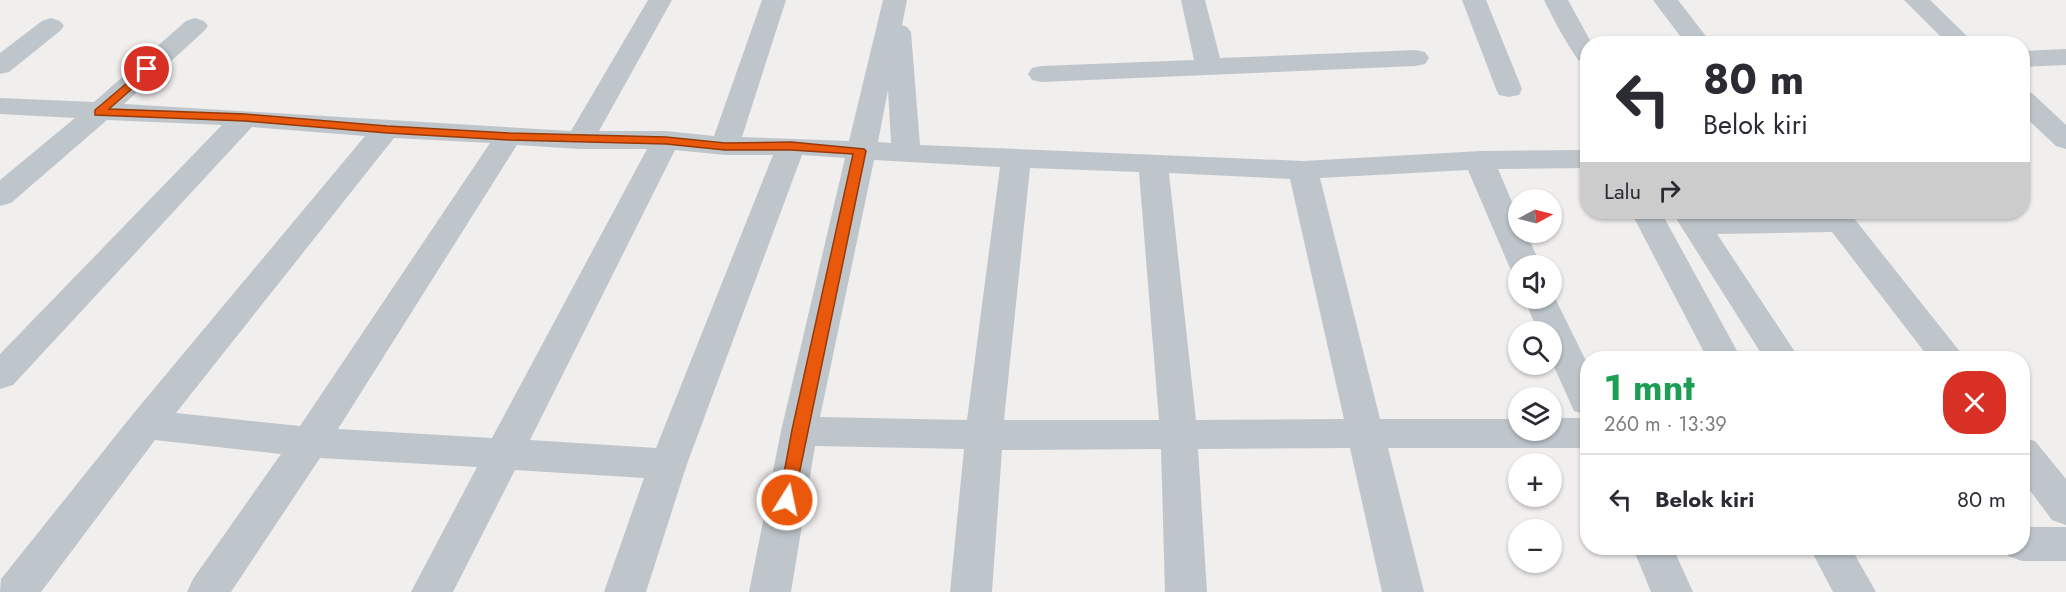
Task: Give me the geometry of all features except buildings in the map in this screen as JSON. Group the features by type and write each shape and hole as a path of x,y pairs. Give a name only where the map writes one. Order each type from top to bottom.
{"street":[{"path":"580,140 660,0"},
{"path":"725,146 774,0"},
{"path":"770,592 799,430 895,0"},
{"path":"895,0 906,154"},
{"path":"1193,0 1209,66"},
{"path":"1474,0 1509,89"},
{"path":"1556,0 1580,44"},
{"path":"1665,0 1694,36"},
{"path":"1916,0 1954,36"},
{"path":"0,66 51,26"},
{"path":"0,196 195,27"},
{"path":"2030,59 2066,57"},
{"path":"1041,74 1416,58"},
{"path":"0,106 245,118 580,140 666,140 725,146 791,146 906,154 1303,170 1481,160 1580,159"},
{"path":"2030,106 2066,140"},
{"path":"0,376 245,118"},
{"path":"16,592 146,424 387,129"},
{"path":"208,592 310,442 509,136"},
{"path":"432,592 666,140"},
{"path":"625,592 668,464 791,146"},
{"path":"971,592 984,435 1016,159"},
{"path":"1481,160 1484,174 1520,255"},
{"path":"1153,163 1179,435 1186,592"},
{"path":"1303,170 1403,592"},
{"path":"1650,219 1720,351"},
{"path":"1692,219 1777,351"},
{"path":"1839,219 1942,351"},
{"path":"1545,309 1580,386"},
{"path":"146,424 310,442 668,464"},
{"path":"799,430 984,435 1580,433"},
{"path":"2030,462 2066,508"},
{"path":"2030,544 2066,544"},
{"path":"1656,555 1672,592"},
{"path":"1834,555 1855,592"}],"route":[{"path":"147,69 99,112 245,118 580,140 666,140 725,146 791,146 860,151 799,430 787,500"}]}
